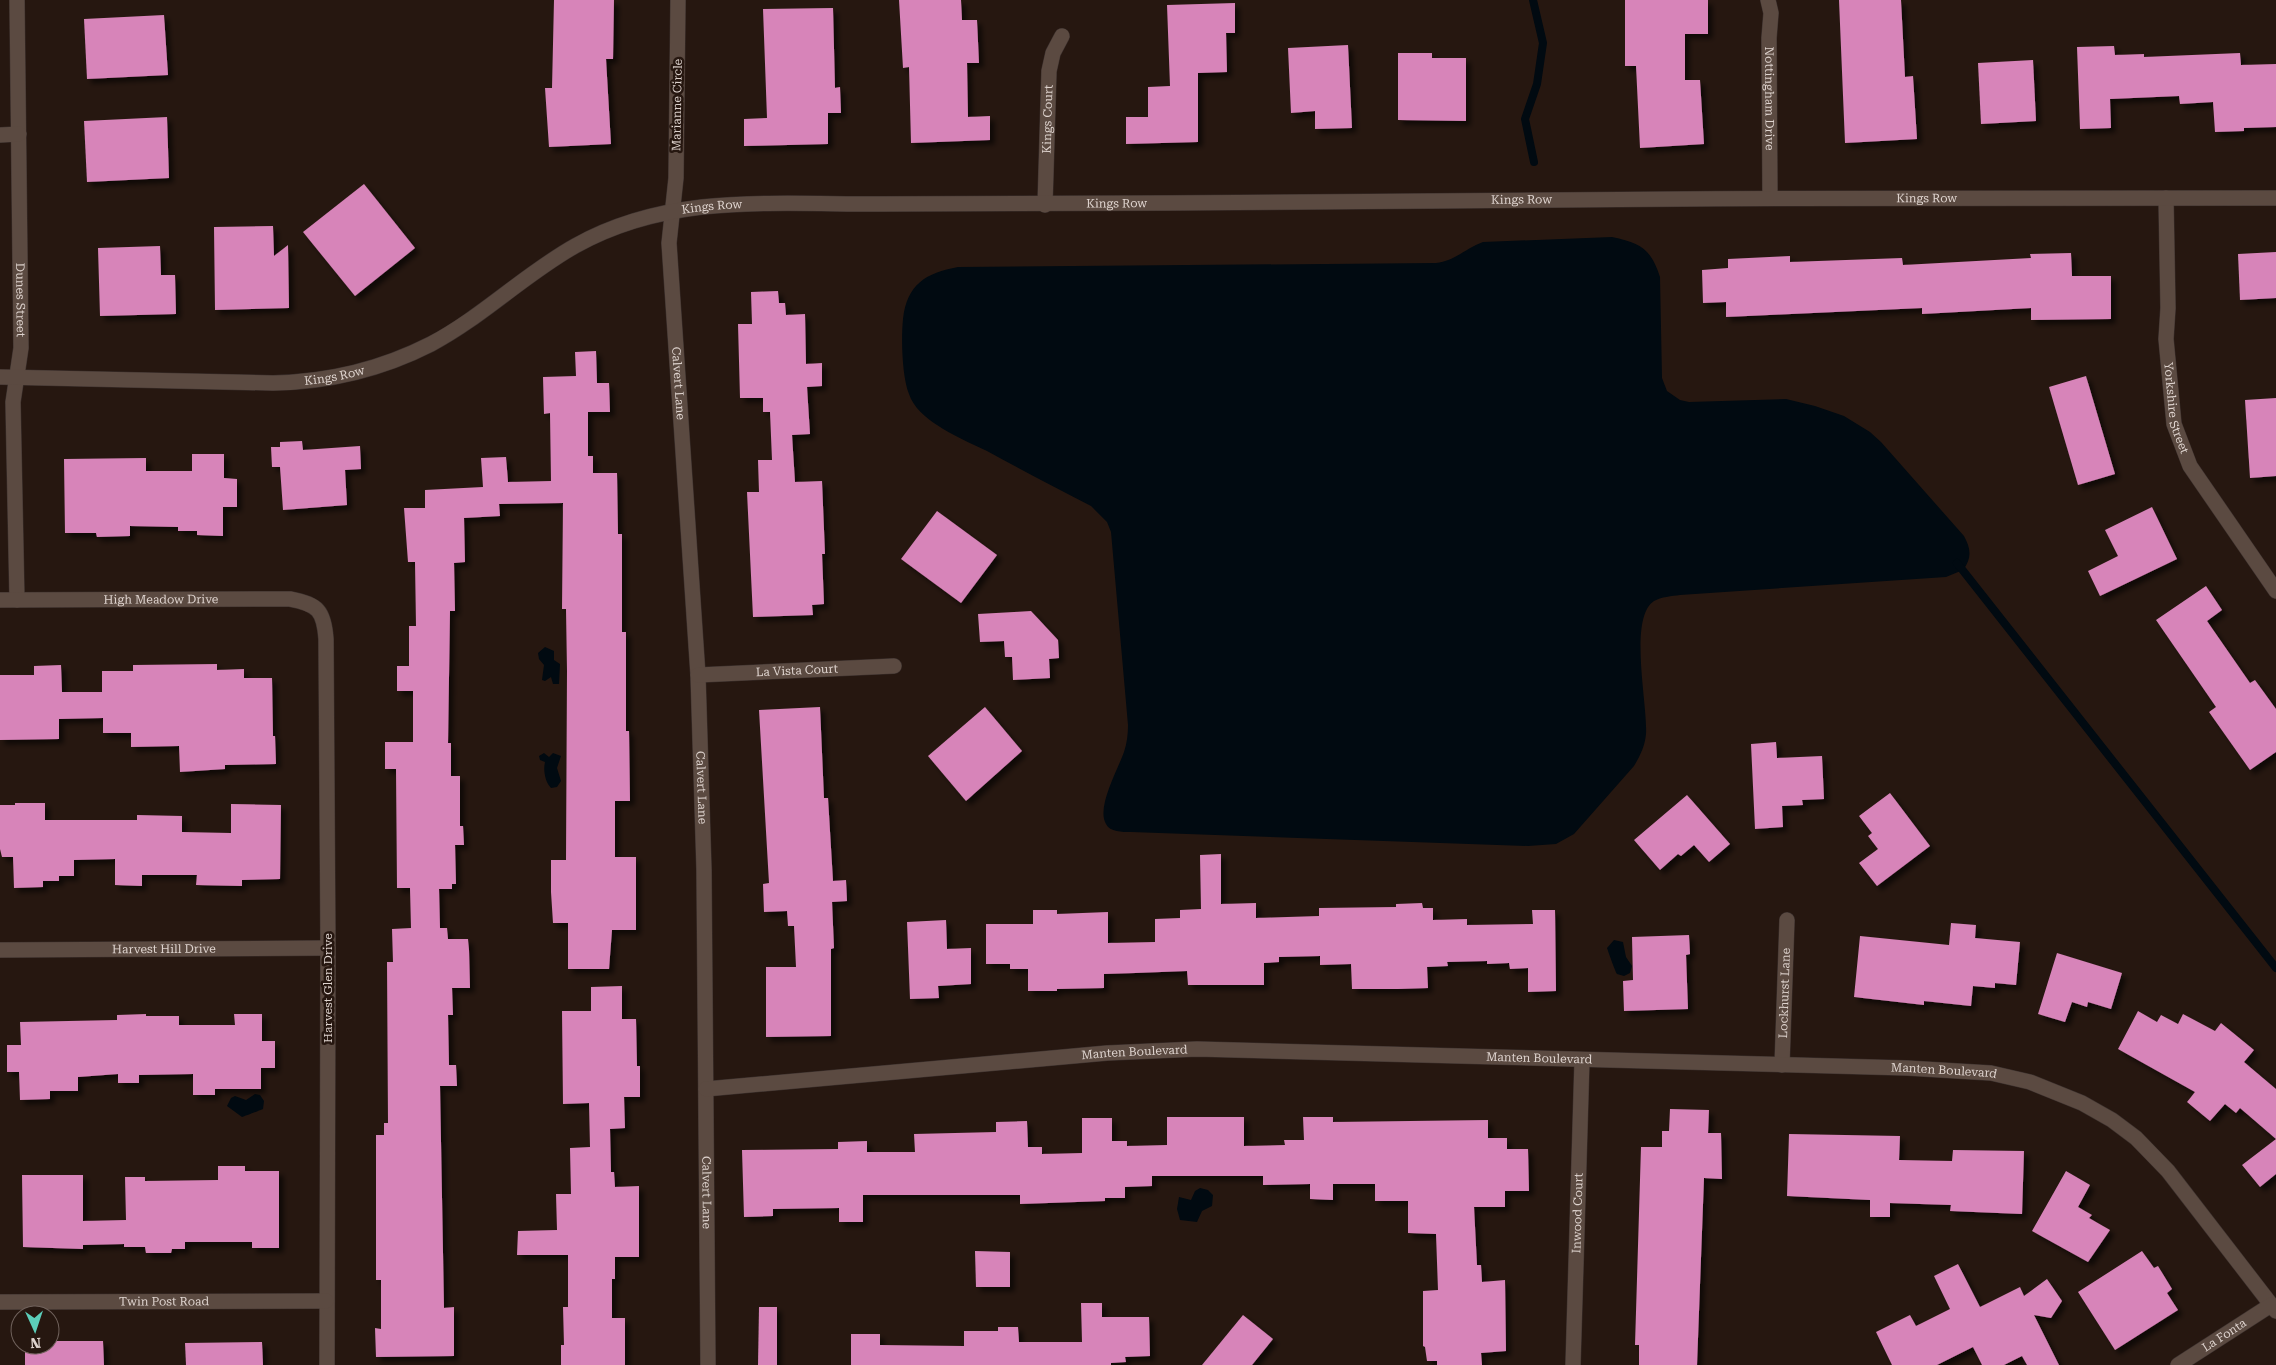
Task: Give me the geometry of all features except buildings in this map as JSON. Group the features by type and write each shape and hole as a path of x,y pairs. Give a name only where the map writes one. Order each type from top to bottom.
{"street":[{"name":"Dunes Street","path":"17,0 21,348 12,402 18,600"},
{"name":"Marianne Circle","path":"673,210 676,178 678,0"},
{"name":"Nottingham Drive","path":"1768,0 1771,13 1769,38 1770,198"},
{"name":"Kings Court","path":"1045,205 1049,70 1053,53 1062,36"},
{"path":"0,134 19,134"},
{"name":"Kings Row","path":"0,377 301,383 351,374 404,356 444,336 579,244 632,222 673,210 737,204 1045,205 1770,198 2276,198"},
{"name":"Yorkshire Street","path":"2166,198 2168,308 2166,338 2174,424 2190,466 2270,573 2276,591"},
{"name":"Calvert Lane","path":"673,210 669,243 698,675 704,870 708,1365"},
{"name":"High Meadow Drive","path":"0,600 290,599 310,604 320,611"},
{"name":"Harvest Glen Drive","path":"320,611 324,621 326,639 328,948 327,1365"},
{"name":"La Vista Court","path":"698,675 894,666"},
{"name":"Lockhurst Lane","path":"1782,1065 1788,920"},
{"name":"Harvest Hill Drive","path":"0,950 328,948"},
{"name":"Manten Boulevard","path":"706,1088 1151,1050 1197,1049 1953,1070 1991,1074 2030,1082 2082,1103 2112,1120 2147,1147 2182,1187 2274,1308"},
{"name":"Inwood Court","path":"1573,1365 1582,1060"},
{"name":"Twin Post Road","path":"0,1302 326,1302"},
{"name":"La Fonta","path":"2178,1365 2274,1308"}],"shaded area":[{"path":"1612,237 1638,245 1644,249 1657,267 1660,277 1662,378 1667,391 1680,400 1689,402 1786,399 1844,416 1870,432 1881,442 1964,536 1968,545 1969,557 1963,570 1946,577 1680,595 1654,601 1646,610 1642,625 1641,663 1646,734 1642,751 1634,766 1574,834 1556,844 1528,846 1124,832 1108,827 1104,817 1104,808 1109,788 1125,749 1128,725 1111,532 1107,522 1091,506 961,439 937,425 920,412 911,399 903,368 903,319 905,307 914,289 920,282 936,273 958,267 1436,263 1449,260 1483,242"},
{"path":"545,647 554,651 554,660 560,664 559,684 553,684 551,677 545,681 542,680 544,665 539,659 538,653"},
{"path":"544,753 549,757 553,753 561,756 557,768 561,781 557,787 551,788 546,779 544,772 545,762 540,760 539,756"},
{"path":"1614,940 1623,942 1626,957 1632,966 1630,973 1624,976 1617,974 1607,948"},
{"path":"255,1094 260,1095 264,1101 263,1109 242,1117 227,1106 231,1098 235,1096 246,1100"},
{"path":"1200,1188 1208,1190 1213,1195 1212,1206 1202,1211 1197,1222 1180,1220 1177,1209 1179,1197 1191,1200 1195,1191"}],"waterway":[{"path":"1533,0 1543,43 1537,84 1525,119 1534,162"},
{"path":"1957,563 2276,968"}]}
